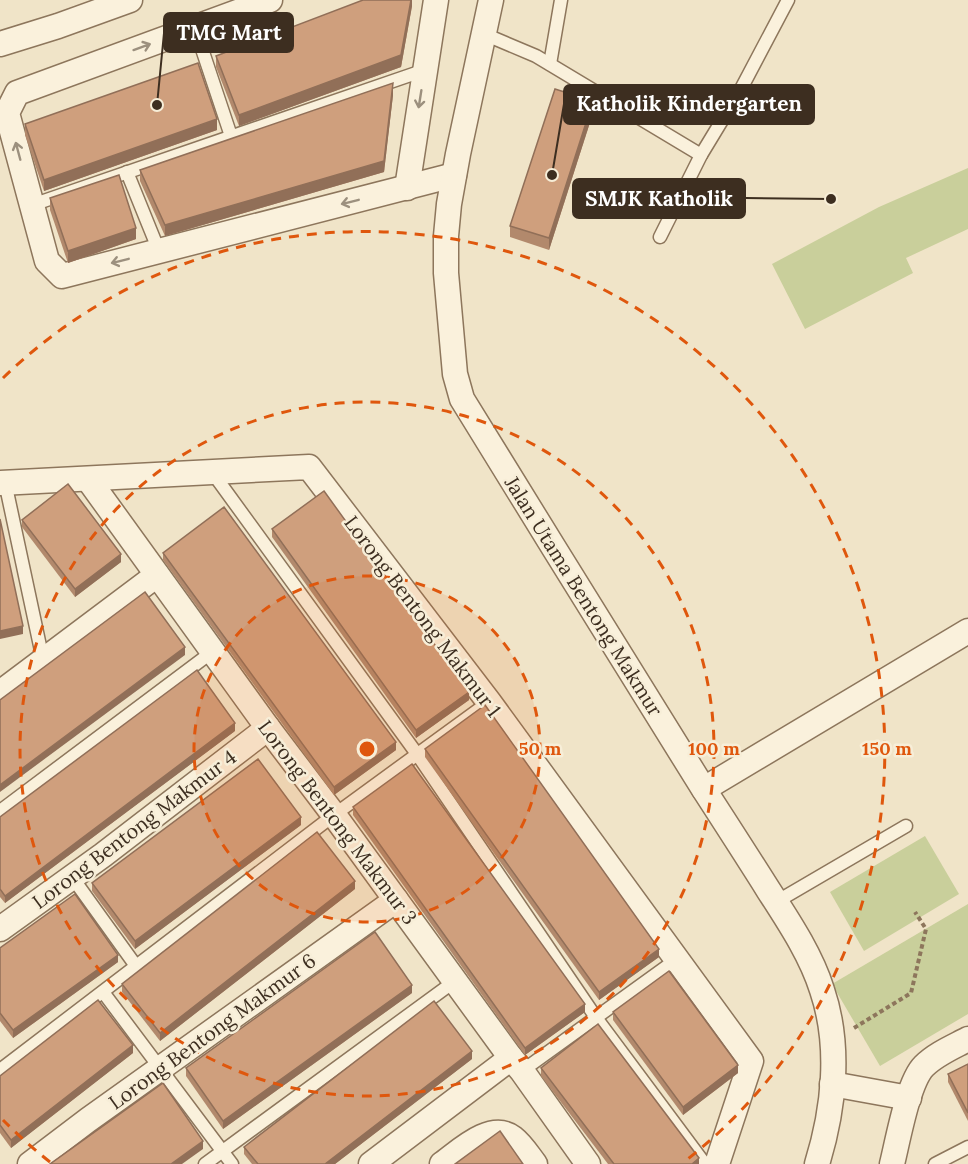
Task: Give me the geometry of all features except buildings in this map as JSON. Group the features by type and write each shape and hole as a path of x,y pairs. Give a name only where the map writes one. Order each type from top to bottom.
{"street":[{"path":"0,44 130,0"},
{"path":"270,0 17,93 8,113 47,261 62,276 454,176"},
{"path":"406,188 435,0"},
{"name":"Jalan Utama Bentong Makmur","path":"491,0 454,176 446,236 446,273 455,374 462,399 704,789 777,902 822,989 829,1014 832,1041 832,1084 829,1121 817,1164"},
{"name":"Lorong Bentong Makmur 1","path":"3,483 309,467 489,702 751,1061 717,1164"},
{"name":"Lorong Bentong Makmur 3","path":"88,479 212,652 334,815 588,1164"},
{"path":"0,693 157,575"},
{"path":"704,789 968,631"},
{"name":"Lorong Bentong Makmur 4","path":"0,929 72,878 268,728"},
{"name":"Lorong Bentong Makmur 6","path":"30,1164 160,1068 396,900"},
{"path":"892,1164 909,1098 919,1072 939,1054 968,1039"},
{"path":"371,1164 516,1065"},
{"path":"832,1084 909,1098"},
{"path":"442,1164 482,1136 494,1133 511,1136 523,1147 535,1164"}],"lane":[{"path":"550,64 561,0"},
{"path":"660,237 701,155 741,89 788,0"},
{"path":"195,28 231,136"},
{"path":"484,34 536,56 701,155"},
{"path":"32,205 425,70"},
{"path":"128,172 159,251"},
{"path":"211,471 417,754 597,1018 705,1164"},
{"path":"3,483 43,660"},
{"path":"0,811 212,652"},
{"path":"0,1070 334,815 489,702"},
{"path":"777,902 906,826"},
{"path":"72,878 136,966"},
{"path":"516,1065 597,1018 677,959"},
{"path":"206,1164 455,981"},
{"path":"103,992 232,1164"},
{"path":"935,1164 968,1147"}],"path":[{"path":"832,1041 911,993 926,929 915,912"}],"green space":[{"path":"968,168 968,229 906,258 913,273 805,329 772,264 879,207"},
{"path":"925,836 959,894 864,951 830,892"},
{"path":"968,904 968,1014 880,1066 832,984"}],"place":[{"name":"TMG Mart","path":"157,105"},
{"name":"Katholik Kindergarten","path":"552,175"},
{"name":"SMJK Katholik","path":"831,199"}]}
